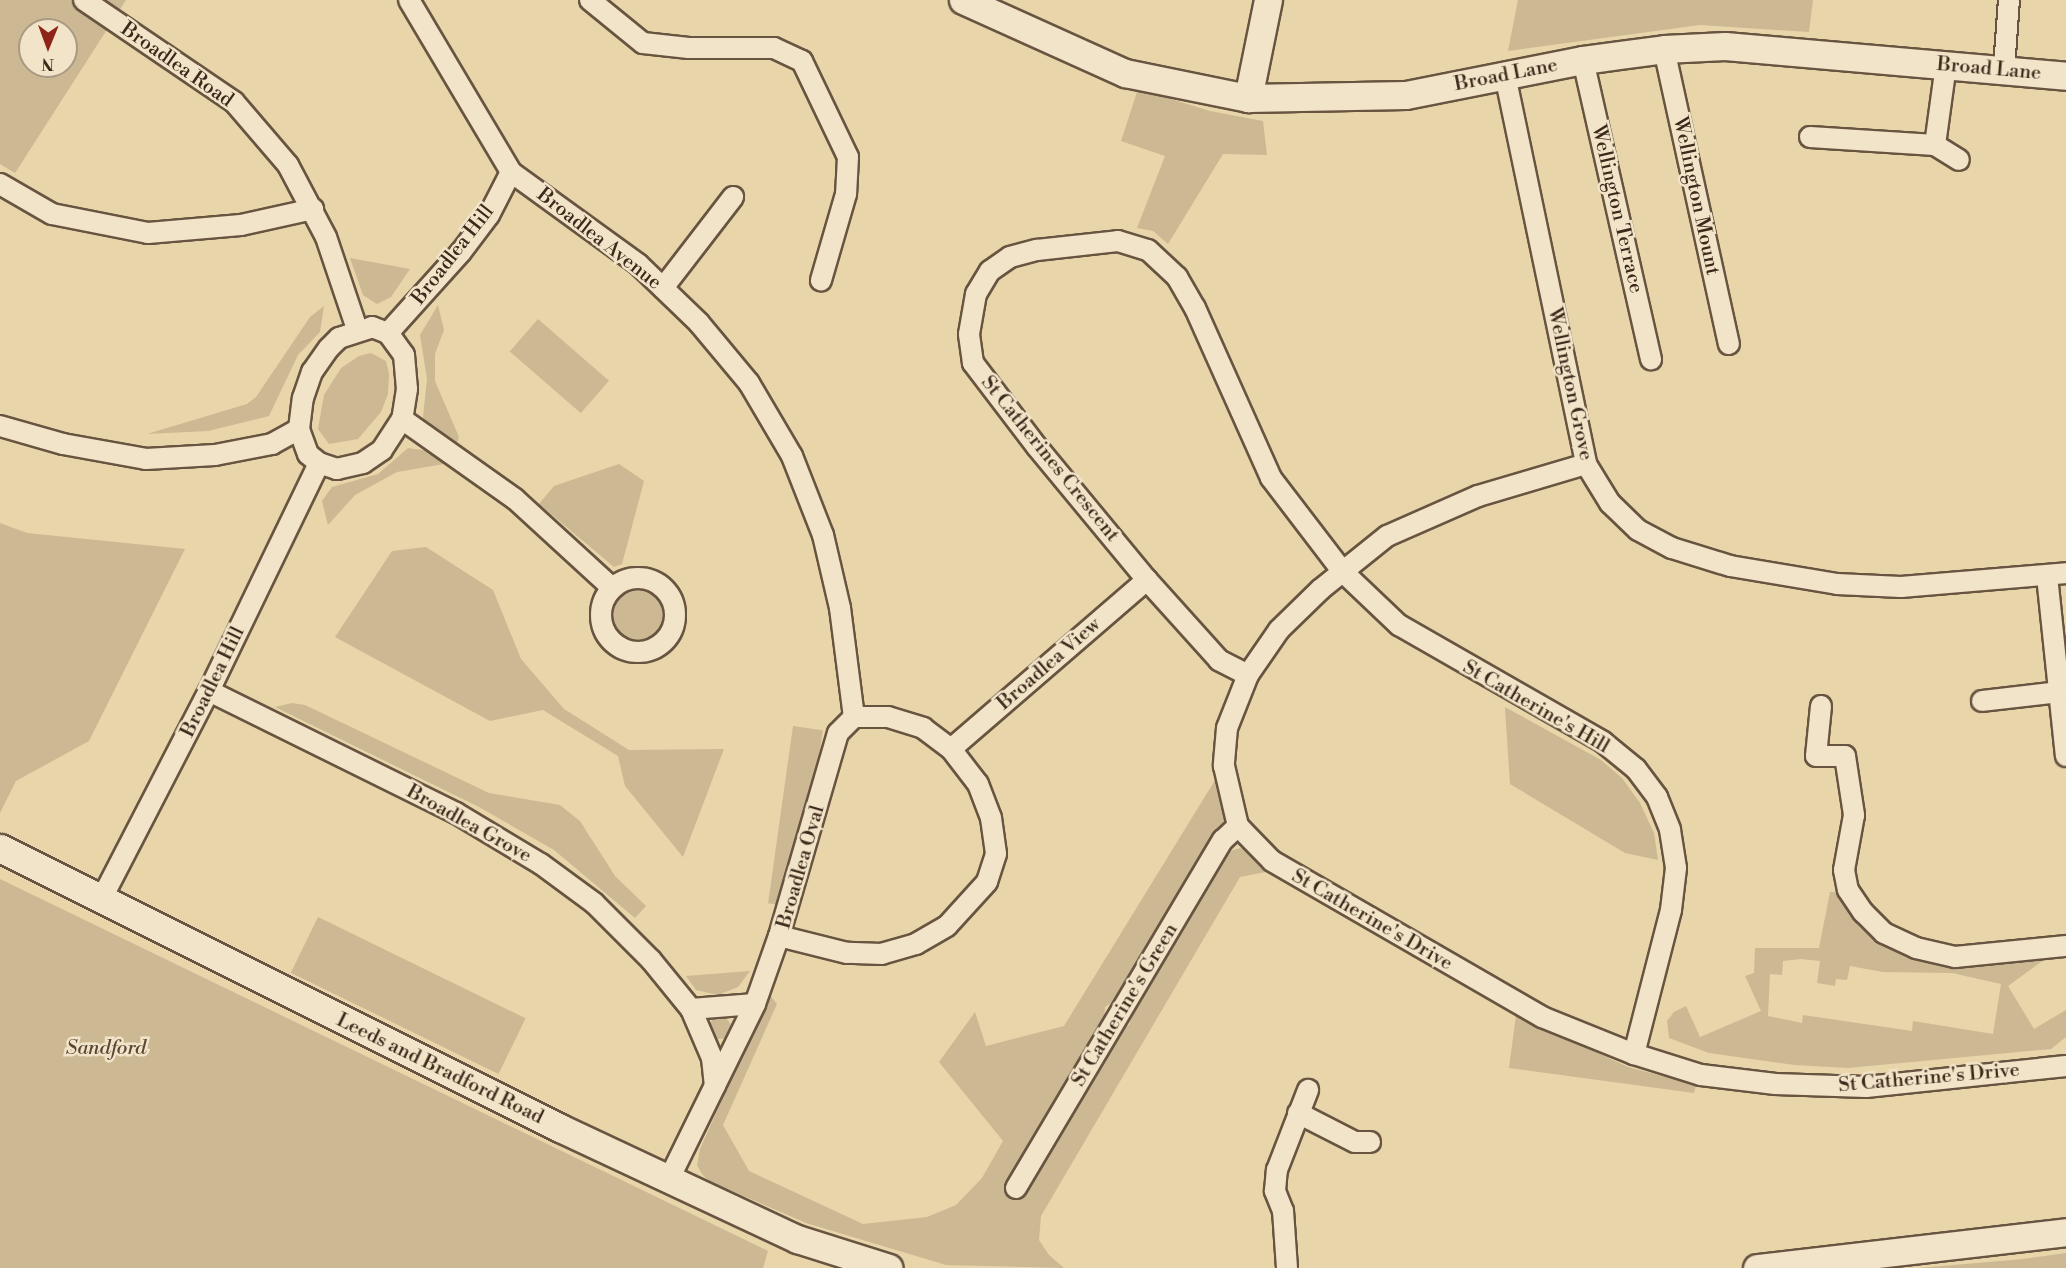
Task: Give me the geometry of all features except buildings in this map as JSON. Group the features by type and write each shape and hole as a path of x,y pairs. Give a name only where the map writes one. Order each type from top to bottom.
{"main road":[{"path":"1248,98 1268,0"},
{"name":"Broad Lane","path":"973,2 1125,73 1248,98 1406,95 1583,60 1664,49 1725,46 2066,76"},
{"name":"Leeds and Bradford Road","path":"0,848 363,1032 669,1179 797,1239 889,1268"},
{"path":"1757,1268 2066,1232"}],"street":[{"name":"Broadlea Road","path":"84,0 234,102 288,165 313,209 357,329"},
{"name":"Broadlea Avenue","path":"408,0 511,172 638,264 699,322 749,383 792,456 823,536 840,608 854,717"},
{"path":"590,0 642,43 688,48 774,48 802,61 848,157 846,194 821,280"},
{"path":"2004,69 2009,0"},
{"name":"Wellington Mount","path":"1664,49 1729,344"},
{"name":"Wellington Terrace","path":"1583,60 1651,359"},
{"path":"1935,145 1946,65"},
{"name":"Wellington Grove","path":"1505,75 1586,464 1610,502 1638,530 1672,548 1730,566 1838,584 1896,587 2057,575"},
{"path":"1810,137 1935,145 1959,160"},
{"name":"Broadlea Hill","path":"388,333 461,252 489,215 511,172"},
{"path":"0,184 52,214 148,233 241,225 313,209"},
{"path":"663,288 733,197"},
{"name":"St Catherines Crescent","path":"1248,675 1219,660 1147,579 1010,414 973,363 969,334 976,294 990,271 1010,258 1037,250 1118,241 1148,250 1177,277 1195,308 1271,478 1342,571"},
{"path":"372,327 388,333 404,356 408,372 402,419 382,450 363,463 337,469 319,463 308,454 299,429 312,372 339,338 357,329 372,327"},
{"path":"402,419 515,499 612,588"},
{"path":"0,426 63,444 146,459 216,455 272,444 299,429"},
{"name":"Broadlea Hill","path":"102,898 209,691 319,463"},
{"path":"1238,825 1224,766 1227,728 1248,675 1279,630 1342,571 1387,536 1478,496 1586,464"},
{"name":"St Catherine's Hill","path":"1342,571 1407,630 1603,742 1636,769 1657,797 1670,830 1676,868 1671,910 1635,1054"},
{"path":"2057,575 2060,692 2066,756"},
{"name":"Broadlea View","path":"951,748 1147,579"},
{"name":"Broadlea Grove","path":"209,691 456,813 541,864 619,927 691,1009 712,1058 715,1086"},
{"path":"1982,701 2060,692"},
{"path":"1821,706 1816,756 1845,756 1854,815 1844,870 1848,890 1863,912 1884,933 1916,948 1955,957 2066,946"},
{"name":"Broadlea Oval","path":"854,717 888,717 914,726 951,748 978,784 991,818 996,854 987,882 970,904 937,932 916,944 882,954 847,952 779,936 838,733 854,717"},
{"name":"St Catherine's Drive","path":"1238,825 1272,861 1542,1017 1635,1054 1701,1075 1774,1084 1866,1087 2066,1066"},
{"name":"St Catherine's Green","path":"1016,1188 1223,840 1238,825"},
{"path":"669,1179 755,1004 779,936"},
{"path":"691,1009 755,1004"},
{"path":"1287,1268 1284,1220 1275,1191 1282,1148 1308,1090"},
{"path":"1298,1113 1355,1142 1370,1142"}],"green space":[{"path":"0,0 126,0 78,75 78,18 18,18 18,78 76,78 15,173 0,164"},
{"path":"1518,0 1813,0 1809,32 1700,25 1508,51"},
{"path":"1138,89 1210,111 1263,121 1267,155 1223,154 1168,244 1153,231 1137,228 1165,156 1121,141"},
{"path":"350,258 410,269 391,297 377,304 363,295"},
{"path":"438,305 444,330 435,354 435,381 459,437 456,446 429,429 423,417 427,379 420,335"},
{"path":"324,306 320,332 298,355 269,416 208,431 147,434 247,404 256,397 310,317"},
{"path":"538,319 609,381 581,413 510,351"},
{"path":"371,353 386,361 389,374 388,394 381,412 358,439 329,444 318,429 324,395 341,368 359,356"},
{"path":"408,448 429,451 444,464 397,472 355,495 328,525 322,501 332,487 378,474"},
{"path":"619,464 644,481 622,564 614,567 539,504 554,486"},
{"path":"0,523 27,533 185,549 89,741 16,781 0,813"},
{"path":"426,547 493,590 521,659 564,709 629,750 724,749 683,857 625,786 618,756 543,710 490,721 335,637 392,551"},
{"path":"639,583 657,589 665,597 671,615 665,633 657,641 639,647 621,641 613,633 607,615 613,597 621,589"},
{"path":"292,703 305,705 489,793 560,805 580,821 615,876 646,906 635,918 554,850 479,807 275,707"},
{"path":"1505,707 1601,760 1622,778 1640,803 1654,833 1658,860 1625,853 1510,784"},
{"path":"793,726 823,730 798,907 768,903"},
{"path":"1220,772 1228,812 1226,819 1122,996 1105,1007 1104,1025 1007,1191 1022,1198 1117,1030 1129,1025 1134,1008 1226,852 1240,848 1249,850 1271,871 1240,877 1041,1216 1039,1240 1049,1255 1064,1268 946,1265 806,1223 709,1181 702,1174 697,1165 700,1149 769,994 777,1004 723,1125 749,1171 863,1224 927,1217 956,1205 982,1178 1003,1141 939,1062 975,1012 986,1046 1064,1026"},
{"name":"Sandford","path":"0,879 768,1251 763,1268 0,1268"},
{"path":"1830,892 1835,892 1860,927 1882,942 2049,956 2008,986 2034,1029 2066,1010 2066,1037 2051,1049 1848,1068 1795,1065 1709,1053 1669,1038 1667,1021 1674,1012 1686,1006 1700,1037 1761,1011 1745,976 1754,973 1755,948 1819,948","holes":["1801,959 1820,961 1817,983 1835,986 1836,979 1847,980 1850,966 1883,972 1952,973 2001,984 1993,1034 1913,1021 1912,1031 1803,1015 1802,1023 1768,1016 1770,974 1782,975 1783,961"]},
{"path":"318,917 526,1018 498,1074 291,973"},
{"path":"750,971 738,987 718,995 696,990 686,976"},
{"path":"1516,1015 1628,1067 1696,1085 1694,1093 1509,1068"},
{"path":"720,1017 728,1020 731,1028 728,1036 720,1039 712,1036 709,1028 712,1020"},
{"path":"2066,1253 2066,1268 1919,1268 2023,1259"}]}
